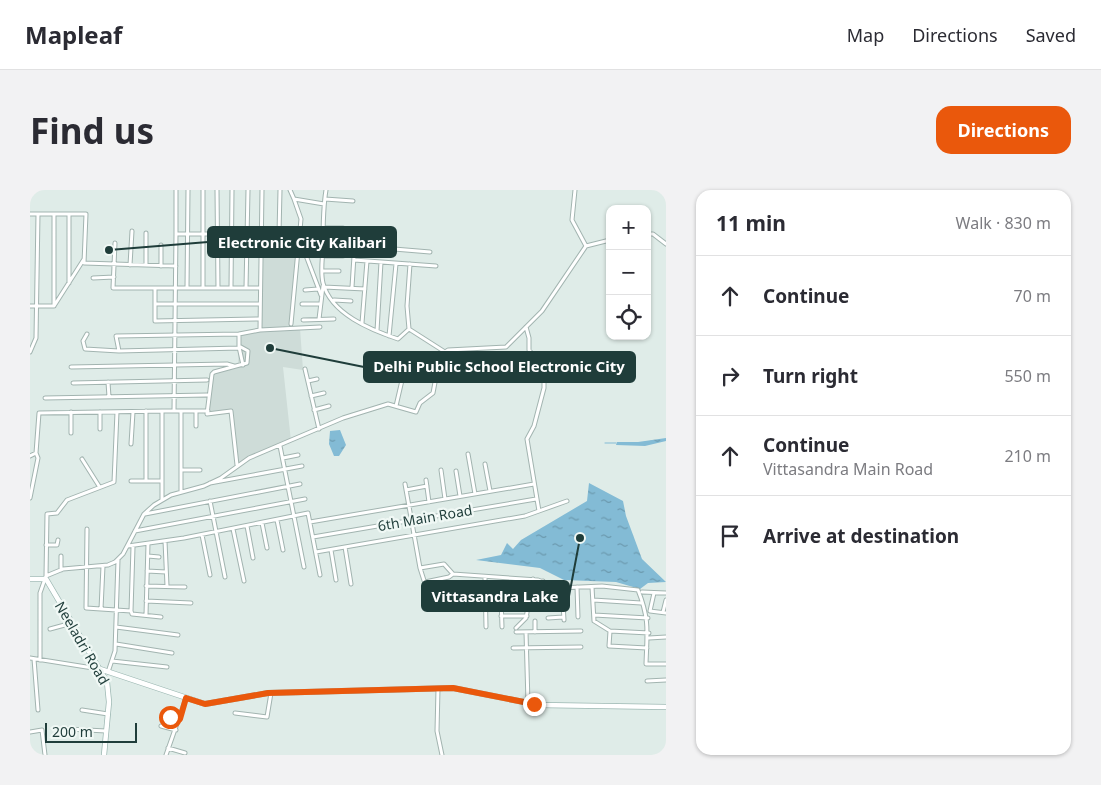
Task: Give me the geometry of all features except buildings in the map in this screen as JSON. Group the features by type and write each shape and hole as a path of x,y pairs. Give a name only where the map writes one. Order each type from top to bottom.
{"street":[{"path":"174,411 176,190"},
{"path":"188,190 188,288"},
{"path":"203,190 203,288"},
{"path":"217,190 218,288"},
{"path":"231,288 232,190"},
{"path":"246,288 248,190"},
{"path":"260,330 262,190"},
{"path":"279,234 280,190"},
{"path":"290,190 301,219 298,234 291,324"},
{"path":"326,190 322,228 324,286 333,300 347,315 376,331 398,339 409,329"},
{"path":"575,190 572,220 586,246"},
{"path":"294,199 324,204"},
{"path":"325,199 353,201"},
{"path":"30,214 86,214 84,263 176,266"},
{"path":"30,352 36,338 38,214"},
{"path":"54,214 54,306"},
{"path":"69,214 69,284"},
{"path":"322,228 343,228"},
{"path":"130,265 132,231"},
{"path":"146,233 146,265"},
{"path":"176,234 322,233"},
{"path":"298,234 321,295"},
{"path":"651,234 666,244"},
{"path":"209,483 230,472 237,465 343,418 388,404 416,412 420,403 433,393 436,376 445,352 448,350 506,347 549,302 586,246 606,241"},
{"path":"323,243 353,242 358,246 430,252"},
{"path":"116,243 113,288 260,288"},
{"path":"161,245 161,266"},
{"path":"352,287 354,260 358,246"},
{"path":"323,256 343,256"},
{"path":"54,306 85,258"},
{"path":"354,260 436,266"},
{"path":"362,323 367,261"},
{"path":"376,331 381,262"},
{"path":"389,336 396,264"},
{"path":"409,329 407,306 410,264"},
{"path":"322,271 339,271"},
{"path":"93,278 114,277"},
{"path":"324,286 365,289"},
{"path":"319,319 321,295 324,286"},
{"path":"155,288 155,321 260,318"},
{"path":"305,290 318,289"},
{"path":"333,300 351,301"},
{"path":"155,304 260,304"},
{"path":"302,304 320,304"},
{"path":"30,306 54,306"},
{"path":"303,320 334,319"},
{"path":"119,350 116,336 239,334 260,330 320,327"},
{"path":"526,327 529,338 528,350 539,362 544,382 534,426 527,439 539,512"},
{"path":"409,329 445,352"},
{"path":"87,334 83,341 85,349 174,350 239,347 248,350 248,364 212,374 207,414 231,411 237,465"},
{"path":"239,334 239,347 243,365"},
{"path":"71,368 227,364 235,367"},
{"path":"305,369 319,429"},
{"path":"396,406 403,376"},
{"path":"308,381 317,378"},
{"path":"73,383 207,380"},
{"path":"108,382 109,397"},
{"path":"311,396 324,393"},
{"path":"45,398 207,396"},
{"path":"314,410 329,406"},
{"path":"146,411 146,481"},
{"path":"162,411 162,500"},
{"path":"196,411 196,426"},
{"path":"30,498 38,458 36,452 39,413 208,411"},
{"path":"71,412 71,433"},
{"path":"100,412 100,429"},
{"path":"40,660 40,593 41,585 46,577 47,514 57,514 67,500 99,486 111,485 115,480 117,412"},
{"path":"132,444 133,412"},
{"path":"181,412 181,491"},
{"path":"280,446 304,567"},
{"path":"30,456 36,452"},
{"path":"468,454 475,494"},
{"path":"283,458 298,455"},
{"path":"82,459 99,486"},
{"path":"485,464 490,491"},
{"path":"30,580 46,577 61,570 108,565 118,559 128,546 144,514 162,500 181,491 209,483 302,466"},
{"path":"181,470 200,470"},
{"path":"440,470 445,499"},
{"path":"456,471 460,496"},
{"path":"426,480 429,502"},
{"path":"131,481 162,481"},
{"path":"144,514 300,484"},
{"path":"405,484 420,568 429,596 440,593"},
{"path":"310,522 534,484"},
{"path":"406,490 427,486"},
{"path":"135,531 305,498"},
{"name":"6th Main Road","path":"314,537 536,499"},
{"path":"210,501 225,577"},
{"path":"316,552 525,516 567,501"},
{"path":"128,546 133,547 202,535 308,513 320,575"},
{"path":"277,520 283,550"},
{"path":"262,523 267,548"},
{"path":"247,526 253,558"},
{"path":"87,529 86,608 131,611 132,614 161,617"},
{"path":"233,529 244,581"},
{"path":"202,535 210,575"},
{"path":"46,544 57,545 58,540"},
{"path":"166,541 167,586"},
{"path":"146,616 148,544"},
{"path":"131,611 133,547"},
{"path":"345,548 352,584"},
{"path":"331,550 336,580"},
{"path":"61,556 61,570"},
{"path":"148,556 159,557"},
{"path":"108,672 116,644 118,559"},
{"path":"420,568 444,564 453,574 485,578 533,579 562,588 592,586 638,590 641,603 648,618 649,635 646,665 666,664"},
{"path":"101,609 103,566"},
{"path":"147,571 166,572"},
{"path":"425,582 449,578 453,574"},
{"name":"Neeladri Road","path":"46,577 100,669 109,692 104,755"},
{"path":"485,578 486,627"},
{"path":"533,579 527,616 516,630 526,632 580,631"},
{"path":"543,581 539,602 563,602"},
{"path":"146,586 185,587"},
{"path":"592,586 594,621 610,631 666,637"},
{"path":"577,587 578,617"},
{"path":"548,618 564,619 562,588"},
{"path":"642,592 666,593"},
{"path":"654,593 650,611 664,613 666,600"},
{"path":"485,599 530,600"},
{"path":"501,599 502,627"},
{"path":"593,600 641,603"},
{"path":"146,601 191,603"},
{"path":"593,615 648,618"},
{"path":"501,616 527,616"},
{"path":"535,621 535,632"},
{"path":"50,629 72,623"},
{"path":"116,627 178,635"},
{"path":"166,634 167,629"},
{"path":"610,631 609,646 647,648"},
{"path":"526,632 528,703"},
{"path":"116,644 172,653"},
{"path":"513,648 581,647"},
{"path":"38,710 32,658 100,669 205,704 271,693 462,689 528,703 666,708"},
{"path":"112,661 167,667"},
{"path":"647,681 666,680"},
{"path":"438,689 436,731 442,755"},
{"path":"235,713 267,718 271,693"},
{"path":"166,755 186,698"},
{"path":"82,710 108,714"},
{"path":"170,717 180,719"},
{"path":"161,726 176,730"},
{"path":"68,729 106,731"},
{"path":"30,732 42,730 45,755"},
{"path":"168,748 185,753"}],"shaded area":[{"path":"260,234 298,234 291,328 300,328 303,370 283,367 291,441 237,465 233,410 207,414 213,374 238,368 239,334 260,330"}],"water":[{"path":"340,430 346,445 339,456 334,456 329,444 330,431"},
{"path":"666,438 666,441 645,446 616,445 617,442 638,442"},
{"path":"589,483 623,501 626,516 642,559 666,582 648,583 640,589 616,582 564,580 540,568 476,560 501,555 507,543 513,549 521,540 587,501"}],"waterway":[{"path":"605,443 616,443"}],"place":[{"name":"Electronic City Kalibari","path":"109,250"},
{"name":"Delhi Public School Electronic City","path":"270,348"},
{"name":"Vittasandra Lake","path":"580,538"}],"route":[{"path":"170,717 180,719 186,698 205,704 271,693 453,688 534,704"}]}
